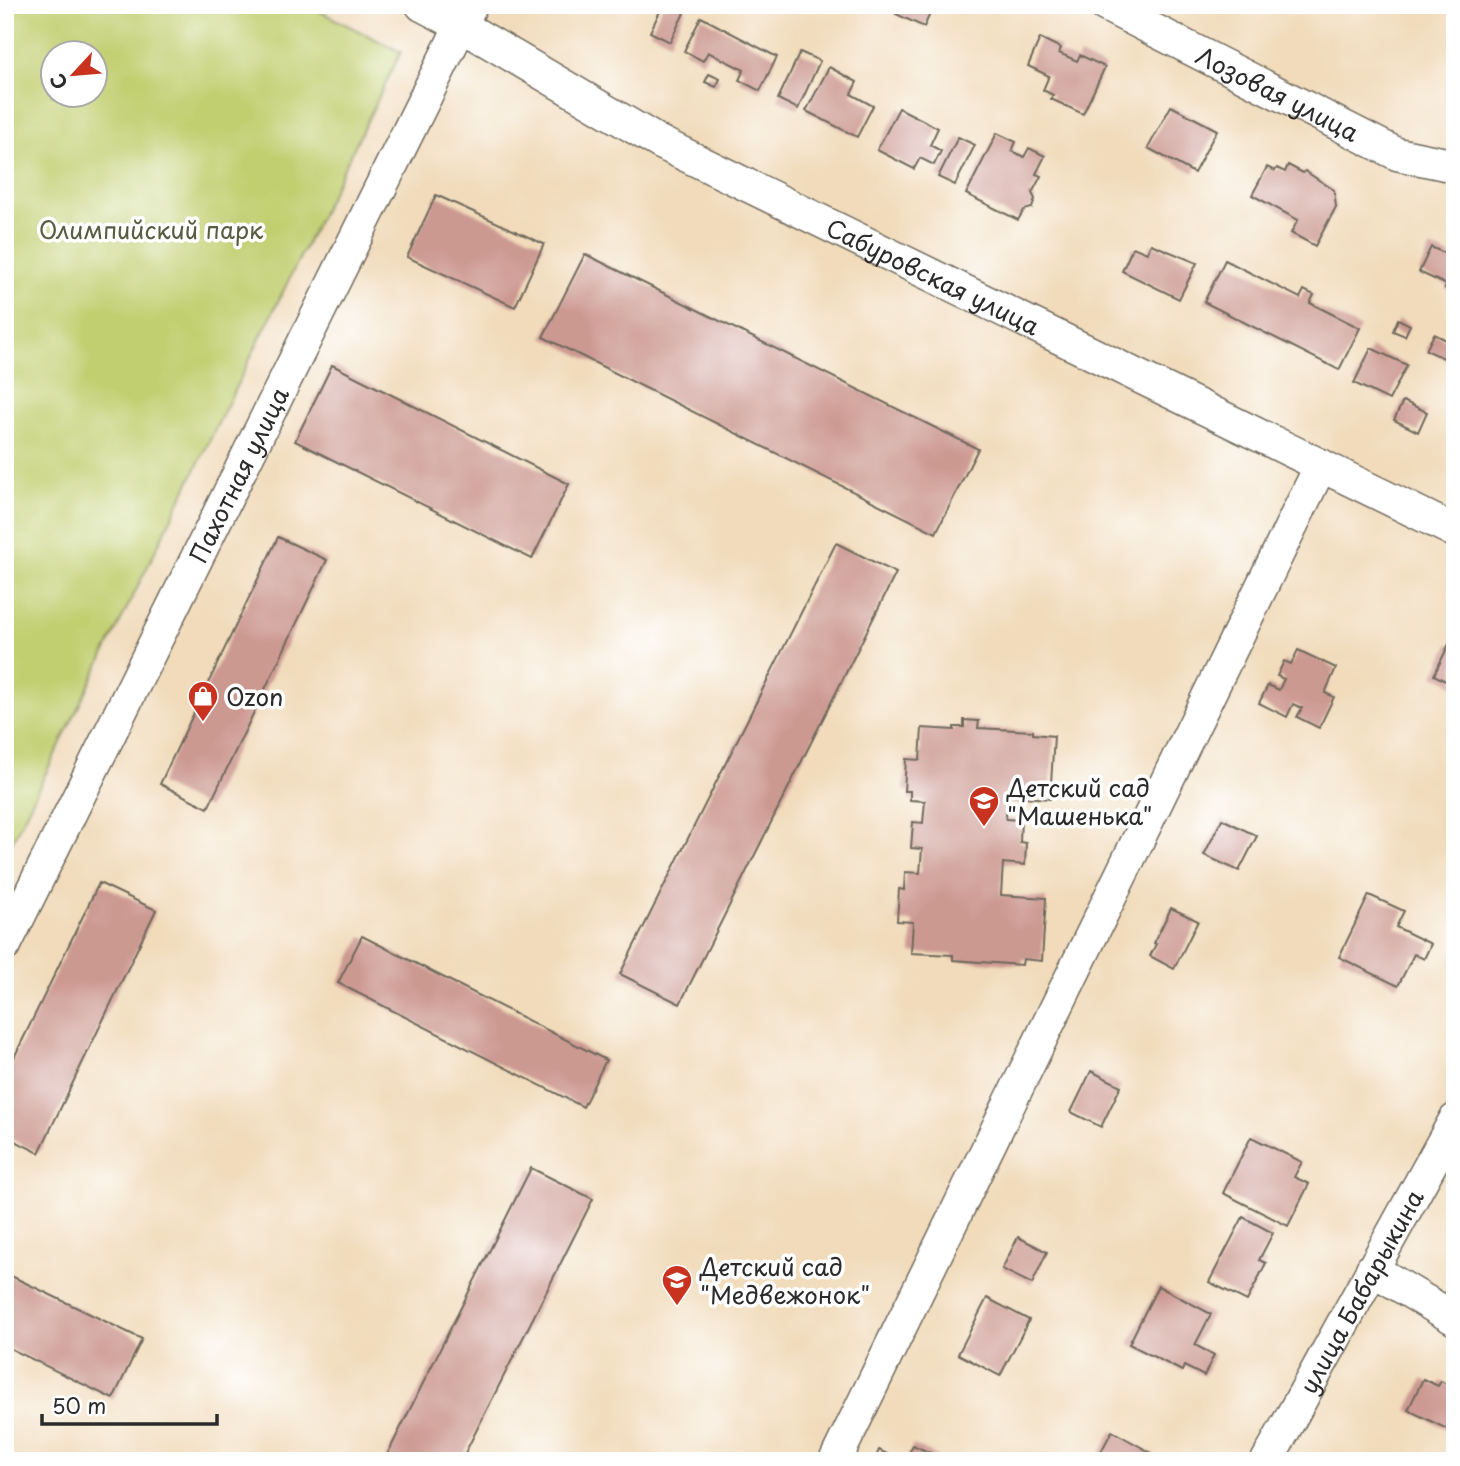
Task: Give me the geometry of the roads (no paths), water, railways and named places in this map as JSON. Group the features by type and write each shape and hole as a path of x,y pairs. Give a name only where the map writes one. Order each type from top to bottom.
{"street":[{"name":"Сабуровская улица","path":"422,5 466,15 659,142 1455,531"},
{"name":"Лозовая улица","path":"1105,5 1397,154 1455,166"},
{"name":"Пахотная улица","path":"5,945 466,15"},
{"path":"835,1461 1321,465"},
{"name":"улица Бабарыкина","path":"1266,1461 1455,1120"},
{"path":"1372,1269 1455,1319"}],"place":[{"name":"Ozon","path":"203,723"},
{"name":"Детский сад \"Машенька\"","path":"984,828"},
{"name":"Детский сад \"Медвежонок\"","path":"677,1307"}],"park label":[{"name":"Олимпийский парк","path":"151,229"}]}
